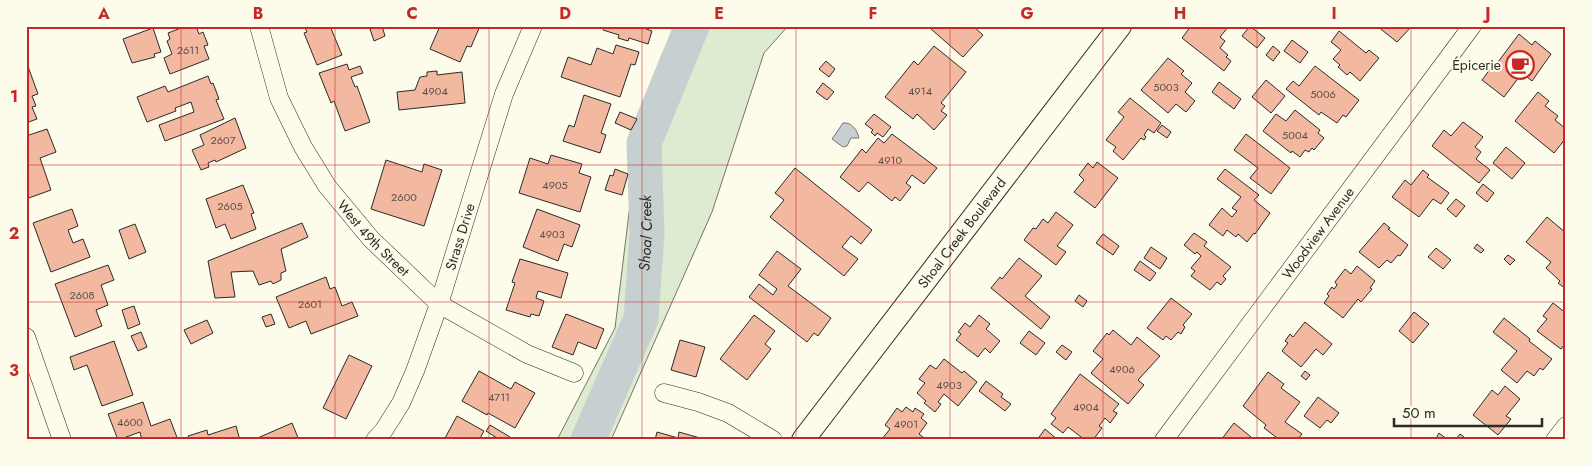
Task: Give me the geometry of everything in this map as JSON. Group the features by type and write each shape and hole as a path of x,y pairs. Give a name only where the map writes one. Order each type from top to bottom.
{"street":[{"name":"West 49th Street","path":"259,26 278,98 302,147 328,186 371,239 439,304 527,354 574,373"},
{"name":"Strass Drive","path":"375,440 384,430 400,403 415,371 439,304 504,94 533,26"},
{"name":"Shoal Creek Boulevard","path":"803,440 1120,26"},
{"name":"Woodview Avenue","path":"1164,440 1472,26"},
{"path":"26,337 62,440"},
{"path":"664,393 698,402 728,413 773,440"},
{"path":"1555,440 1566,426"}],"green space":[{"path":"675,26 788,26 764,53 712,212 611,440 557,440 615,328 634,172 634,133"}],"shaded area":[{"path":"843,123 854,127 859,138 851,138 847,146 843,147 832,139"}],"building":[{"path":"186,26 196,26 199,34 203,32 208,45 204,46 209,59 170,74 164,58 172,54 167,41 170,39 168,33"},
{"path":"304,26 330,26 342,55 317,65 304,33 307,32"},
{"path":"382,26 385,36 374,41 370,29"},
{"path":"440,26 480,26 471,47 467,46 460,62 430,49"},
{"path":"604,26 638,26 652,31 648,44 629,38 628,41 618,38 619,35 603,30"},
{"path":"934,26 973,26 983,35 963,57 931,29"},
{"path":"1191,26 1229,26 1220,37 1225,41 1220,48 1228,55 1226,57 1231,61 1224,71 1182,38"},
{"path":"1250,26 1265,38 1257,48 1242,36"},
{"path":"1377,26 1412,26 1397,42"},
{"path":"153,28 161,52 154,54 155,57 132,63 123,39"},
{"path":"1339,31 1366,53 1369,50 1379,58 1360,81 1350,72 1347,75 1338,67 1340,65 1333,59 1341,50 1331,42"},
{"name":"Épicerie","path":"1519,34 1532,45 1535,41 1551,54 1532,81 1522,73 1504,97 1482,80"},
{"path":"1292,40 1308,52 1300,63 1284,51"},
{"path":"616,45 639,52 635,65 631,64 620,97 561,77 568,57 591,65 597,48 613,54"},
{"path":"934,46 966,72 941,103 945,106 941,111 947,115 934,130 917,114 913,119 885,97 914,61 918,65"},
{"path":"1273,46 1280,52 1273,61 1266,55"},
{"path":"1168,58 1184,71 1181,74 1192,83 1185,92 1195,101 1186,112 1176,104 1168,113 1141,90"},
{"path":"26,61 38,94 32,96 36,106 32,107 37,119 26,123"},
{"path":"826,61 835,69 829,77 819,69"},
{"path":"347,64 349,70 360,66 363,73 351,77 355,87 357,86 370,122 345,131 334,101 331,103 319,73"},
{"path":"1315,66 1359,100 1346,117 1343,115 1337,123 1321,112 1319,115 1286,89 1293,81 1299,86"},
{"path":"437,71 437,75 462,72 465,103 399,110 397,92 415,90 420,77 427,76 427,72"},
{"path":"208,76 219,99 216,100 224,119 165,141 159,125 194,112 191,102 175,108 176,111 147,122 137,97 165,86 168,92"},
{"path":"1266,80 1285,96 1271,113 1252,97"},
{"path":"1219,82 1241,99 1234,109 1212,92"},
{"path":"823,83 834,92 827,100 816,92"},
{"path":"1538,92 1549,101 1545,106 1558,116 1555,120 1566,129 1566,138 1554,153 1515,121"},
{"path":"584,95 611,104 601,133 606,135 600,153 563,141 569,125 574,127"},
{"path":"1130,98 1161,123 1154,133 1148,129 1144,135 1146,137 1144,140 1141,138 1123,160 1113,151 1116,147 1106,140 1124,117 1118,112"},
{"path":"1295,110 1320,130 1318,133 1324,138 1314,150 1312,148 1309,152 1305,150 1300,157 1292,151 1291,153 1263,131 1276,114 1286,121"},
{"path":"620,112 637,119 631,130 615,123"},
{"path":"874,114 891,127 883,137 877,133 875,136 871,132 873,130 865,124"},
{"path":"235,118 246,148 216,162 215,160 208,163 209,167 201,170 192,150 204,145 200,135"},
{"path":"1463,122 1483,137 1475,147 1481,152 1476,159 1490,170 1479,183 1432,146 1444,130 1451,136"},
{"path":"1162,125 1171,132 1167,138 1157,131"},
{"path":"47,129 56,152 40,158 51,190 26,199 26,136"},
{"path":"892,134 937,168 924,184 912,175 906,183 911,187 900,201 895,197 892,201 868,182 859,192 840,177 862,149 866,153 878,138 884,143"},
{"path":"1246,134 1290,168 1271,194 1250,178 1258,168 1234,150"},
{"path":"1506,147 1525,163 1512,179 1493,163"},
{"path":"551,155 582,164 579,173 591,177 580,212 519,193 530,158 548,164"},
{"path":"386,160 422,172 424,164 442,170 424,226 371,209"},
{"path":"1097,162 1118,178 1095,208 1074,192 1084,180 1079,175 1088,163 1093,168"},
{"path":"795,168 872,230 861,244 851,236 842,247 858,259 844,276 770,217 784,200 775,193"},
{"path":"615,169 628,174 622,195 605,190 610,175 613,176"},
{"path":"1225,169 1259,195 1254,200 1270,213 1247,242 1238,234 1236,237 1227,230 1223,236 1209,225 1222,208 1232,217 1237,211 1232,208 1241,197 1217,179"},
{"path":"1423,170 1429,175 1427,177 1449,193 1441,204 1433,199 1419,217 1392,197 1405,180 1411,185"},
{"path":"1483,184 1494,193 1487,202 1476,193"},
{"path":"243,185 254,213 251,214 256,229 231,239 225,224 216,228 206,199"},
{"path":"1456,199 1465,206 1456,217 1447,209"},
{"path":"72,209 78,226 68,230 73,243 83,239 90,257 51,272 33,223"},
{"path":"537,209 580,225 572,247 564,244 558,261 523,247"},
{"path":"1056,212 1073,225 1057,246 1066,252 1056,265 1024,240 1033,228 1036,229 1043,219 1048,223"},
{"path":"1547,217 1566,233 1566,289 1558,283 1560,281 1546,268 1551,262 1526,242"},
{"path":"302,223 308,237 281,249 286,271 281,273 281,280 273,284 271,281 259,285 253,271 231,272 235,297 215,298 208,261"},
{"path":"1384,223 1390,228 1388,229 1408,245 1400,256 1398,255 1391,263 1387,260 1379,268 1359,252"},
{"path":"135,224 146,252 129,259 119,230"},
{"path":"1194,233 1207,242 1204,246 1231,267 1223,276 1226,279 1221,285 1217,282 1210,290 1191,276 1195,271 1191,268 1201,256 1197,252 1195,254 1184,245"},
{"path":"1103,234 1119,246 1113,255 1096,243"},
{"path":"1477,244 1484,250 1481,253 1474,248"},
{"path":"1151,247 1167,258 1160,269 1144,258"},
{"path":"1436,248 1451,260 1443,269 1428,257"},
{"path":"777,251 801,269 788,286 831,318 818,336 814,333 807,342 749,297 759,284 773,295 777,289 759,275"},
{"path":"1508,255 1515,260 1510,265 1504,259"},
{"path":"1019,258 1042,276 1025,296 1050,317 1041,329 991,288 1000,277 1002,279"},
{"path":"520,259 568,273 561,298 538,291 536,298 544,301 539,316 531,314 530,317 506,310 515,283 512,282"},
{"path":"1140,261 1156,273 1150,281 1134,270"},
{"path":"108,265 114,280 101,285 108,305 96,310 102,326 75,337 55,284"},
{"path":"1357,266 1375,281 1370,288 1372,289 1361,302 1358,299 1343,318 1324,303 1329,296 1327,294 1332,287 1334,289 1337,285 1335,282 1345,269 1351,274"},
{"path":"326,277 330,289 335,287 342,306 352,302 358,316 311,334 306,321 289,328 276,297"},
{"path":"1079,295 1087,301 1083,307 1075,301"},
{"path":"1171,298 1192,314 1183,325 1185,327 1181,334 1178,332 1171,340 1166,336 1163,340 1147,328"},
{"path":"1553,303 1566,313 1566,342 1561,349 1537,331 1547,319 1543,316"},
{"path":"134,306 140,324 128,329 122,310"},
{"path":"1414,312 1429,324 1413,343 1399,331"},
{"path":"271,314 275,324 266,327 262,317"},
{"path":"566,314 604,329 596,349 578,342 573,355 552,347"},
{"path":"754,315 775,331 765,344 771,349 747,380 720,359"},
{"path":"979,315 990,324 986,329 1000,341 990,353 985,348 978,357 956,340 961,334 958,332 965,323 970,327"},
{"path":"1504,318 1552,359 1543,370 1540,368 1534,376 1527,371 1517,383 1501,370 1517,351 1493,332"},
{"path":"207,320 213,333 191,344 184,330"},
{"path":"1305,322 1332,344 1323,355 1316,349 1301,367 1282,351 1288,343 1285,341 1290,334 1293,337"},
{"path":"1113,330 1131,345 1137,337 1160,356 1138,380 1144,385 1128,404 1091,373 1103,359 1093,351 1107,333 1109,335"},
{"path":"1029,331 1045,343 1036,355 1020,343"},
{"path":"141,332 147,347 138,351 131,336"},
{"path":"680,340 705,347 696,377 671,370"},
{"path":"114,341 133,395 102,406 87,365 74,370 70,357"},
{"path":"1062,345 1072,352 1066,360 1056,352"},
{"path":"349,355 372,366 346,419 323,408"},
{"path":"944,359 962,373 964,371 977,382 958,406 944,394 938,402 941,404 935,412 924,403 926,401 917,393 925,383 919,379 930,365 936,369"},
{"path":"479,371 511,389 515,382 535,393 515,428 462,401"},
{"path":"1305,371 1310,375 1306,380 1301,376"},
{"path":"1268,372 1284,384 1281,388 1300,402 1285,422 1302,434 1297,440 1280,440 1264,428 1266,425 1243,406"},
{"path":"1080,374 1119,404 1113,411 1117,413 1116,415 1110,423 1105,418 1099,426 1102,428 1093,440 1085,440 1068,427 1063,433 1051,424 1056,418 1051,414"},
{"path":"986,381 1003,394 1001,397 1011,404 1005,411 979,391"},
{"path":"1505,386 1520,399 1506,416 1511,419 1498,435 1473,415 1492,390 1498,395"},
{"path":"1318,397 1339,413 1331,423 1327,420 1320,428 1304,416"},
{"path":"143,402 151,426 170,419 178,440 142,440 140,432 118,440 108,414"},
{"path":"906,407 913,412 915,408 924,414 921,418 927,423 919,434 927,440 882,439 890,429 885,425 897,408 902,412"},
{"path":"457,416 484,431 479,440 444,440"},
{"path":"292,423 299,440 253,440"},
{"path":"1234,423 1251,437 1248,440 1221,440"},
{"path":"490,425 510,437 508,440 500,440 486,431"},
{"path":"236,426 240,440 190,440 188,436 207,430 208,435"},
{"path":"1045,429 1058,440 1037,440"},
{"path":"657,432 678,438 679,432 707,440 655,440"},
{"path":"1439,433 1448,440 1435,440"},
{"path":"1460,434 1468,440 1455,440"}],"waterway":[{"name":"Shoal Creek","path":"588,440 641,319 647,233 644,143 692,26"}],"place":[{"name":"Épicerie","path":"1520,65"}]}
